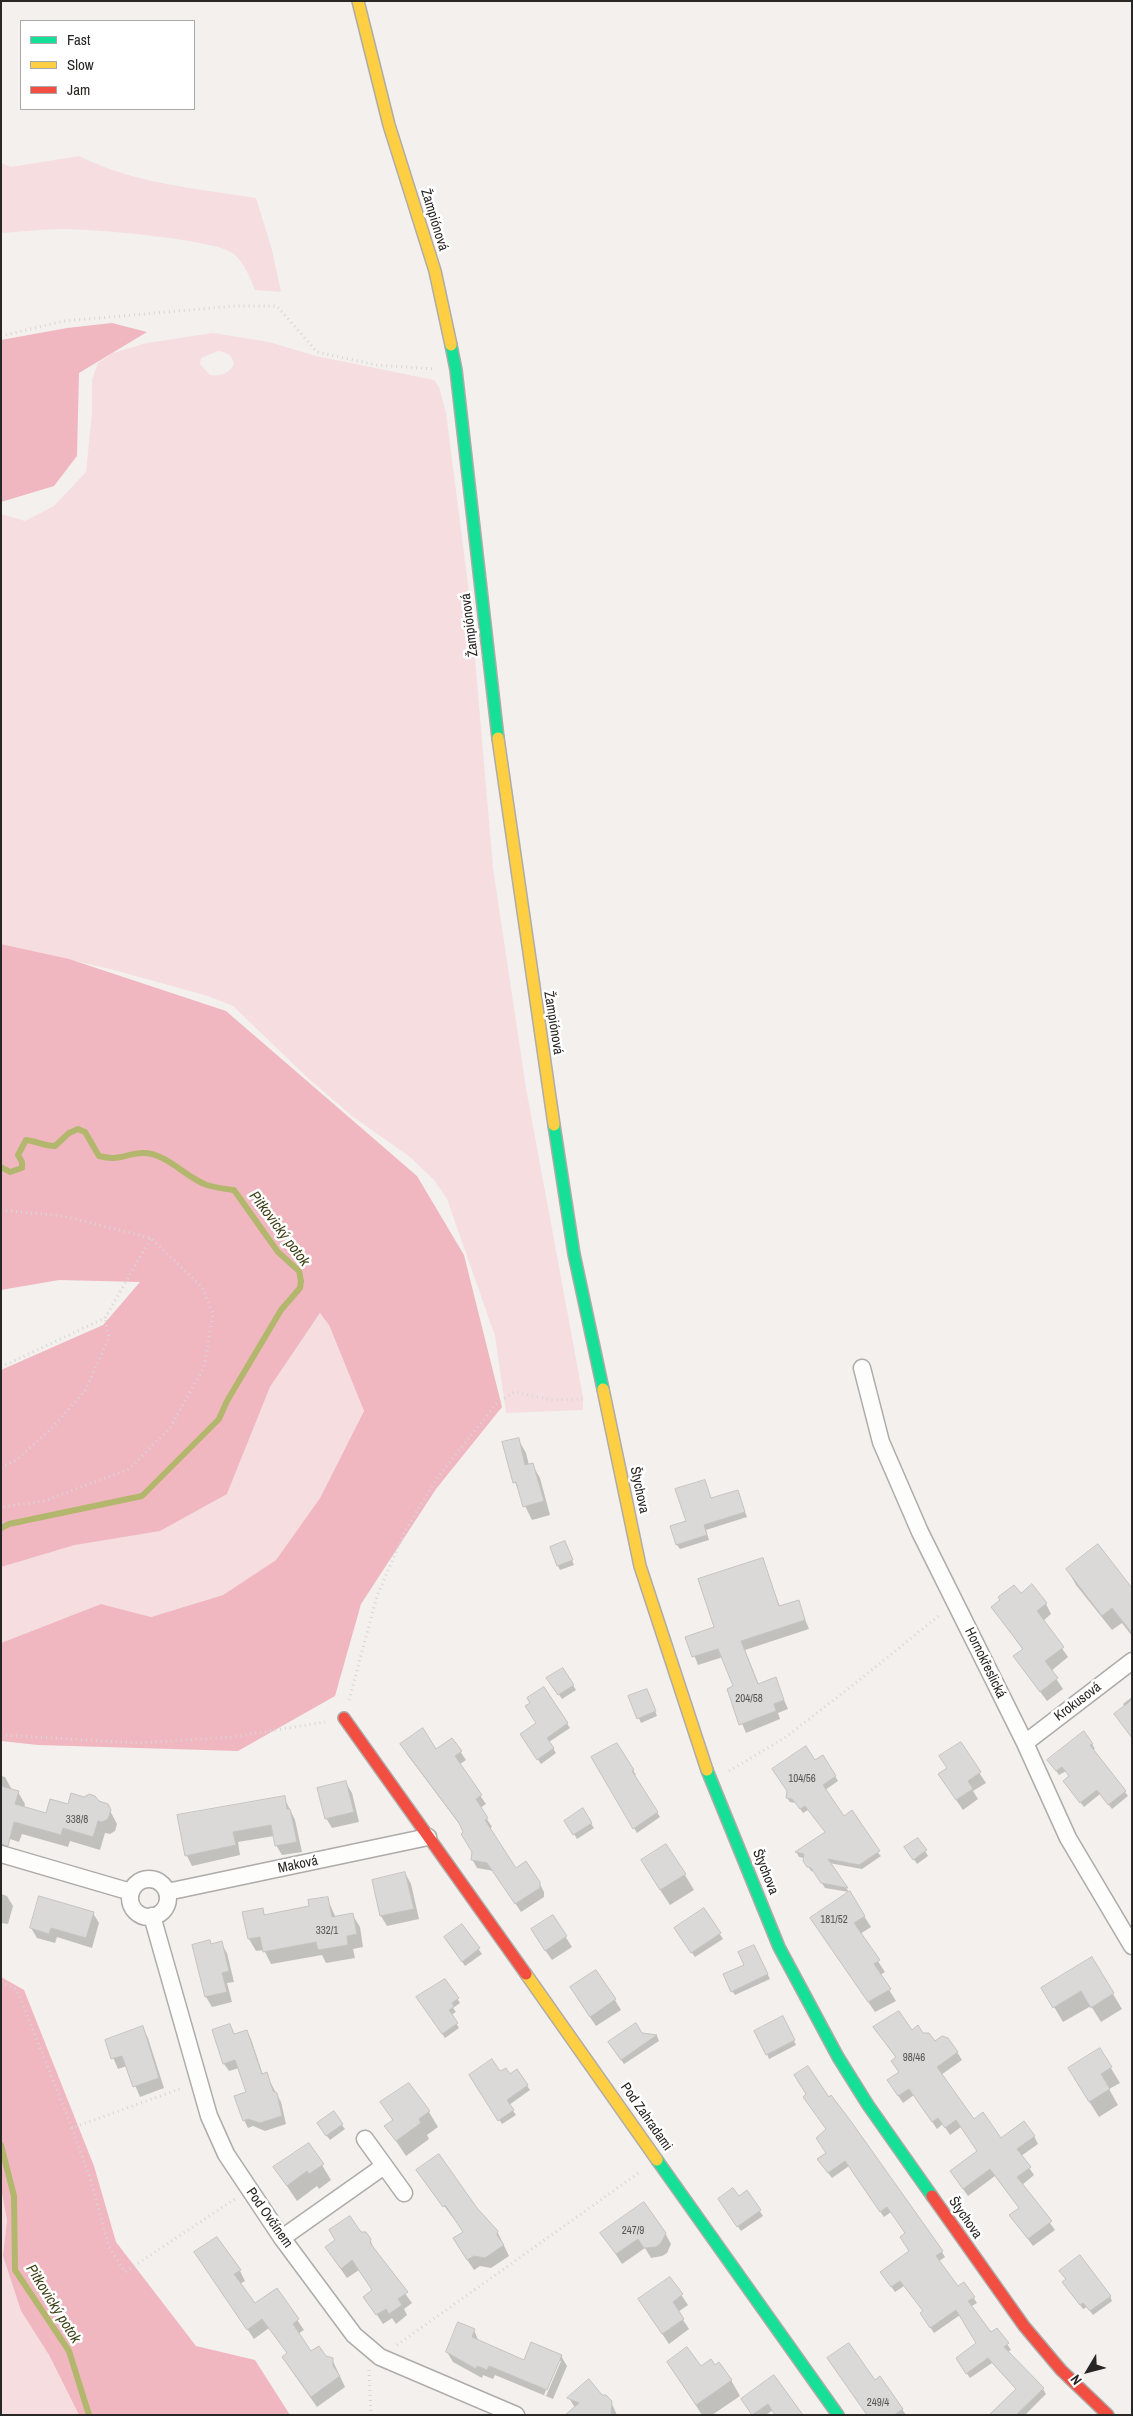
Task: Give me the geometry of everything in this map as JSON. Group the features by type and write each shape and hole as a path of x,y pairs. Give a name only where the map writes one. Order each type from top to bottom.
{"street":[{"name":"Žampiónová","path":"358,1 389,124 435,271 456,370 501,764 529,963 574,1254"},
{"name":"Štychova","path":"574,1254 640,1566 701,1756 779,1947 838,2057 868,2105 1024,2326 1061,2370 1108,2415"},
{"name":"Hornokřeslická","path":"862,1368 881,1442 920,1532 1025,1742 1068,1838 1132,1946"},
{"name":"Krokusová","path":"1025,1742 1132,1661"},
{"name":"Pod Zahradami","path":"344,1718 838,2415"},
{"name":"Maková","path":"167,1892 428,1837"},
{"path":"1,1854 131,1892"},
{"path":"146,1879 161,1883 167,1892 165,1908 152,1916 147,1917 136,1912 130,1903 131,1892 136,1883 146,1879"},
{"name":"Pod Ovčínem","path":"152,1916 209,2116 226,2154 282,2238 354,2335 380,2357 516,2415"},
{"path":"365,2140 404,2194"},
{"path":"282,2238 384,2166"}],"path":[{"path":"1,336 64,321 236,306 277,306 317,352 376,365 456,370"},
{"path":"1,1210 63,1216 151,1238 202,1287 213,1314 204,1367 170,1428 129,1469 44,1501 1,1507"},
{"path":"1,1367 105,1318 151,1238"},
{"path":"1,1468 16,1460 50,1430 85,1391 109,1338 105,1318"},
{"path":"1,1735 139,1743 232,1737 344,1718 378,1596 405,1532 438,1477 496,1404 514,1392 553,1400 604,1397"},
{"path":"712,1781 786,1737 955,1602"},
{"path":"1,1982 17,1990 91,2180 109,2247 125,2272 250,2189"},
{"path":"72,2128 200,2081"},
{"path":"371,2415 369,2368 380,2357 658,2159"}],"shaded area":[{"path":"79,156 122,173 144,179 188,188 256,198 272,250 281,292 255,290 244,267 234,254 204,244 179,239 77,229 47,229 1,233 1,163 11,167"},
{"path":"112,323 147,332 79,373 77,456 54,486 1,502 1,340 67,328"},
{"path":"213,333 269,342 316,356 434,380 439,387 446,413 470,600 493,868 526,1088 583,1397 583,1410 506,1413 495,1336 447,1199 434,1180 410,1157 352,1116 309,1079 233,1006 208,996 114,970 1,944 1,514 25,521 54,506 86,472 92,413 92,380 98,363 113,353 147,343","holes":["218,351 229,354 234,364 224,374 210,375 200,364 201,358"]},
{"path":"1,944 69,959 226,1011 417,1176 464,1255 502,1407 436,1489 361,1604 335,1696 238,1751 38,1745 1,1741 1,1643 101,1604 151,1617 223,1595 276,1560 320,1498 364,1411 329,1325 320,1313 270,1387 227,1494 160,1531 75,1545 1,1567 1,1370 103,1325 140,1282 59,1280 1,1290"},
{"path":"321,1312 329,1325 364,1411 320,1498 276,1560 223,1595 151,1617 101,1604 1,1643 1,1567 75,1545 227,1494 270,1387"},
{"path":"1,1977 24,1990 94,2166 116,2242 196,2346 255,2360 290,2415 79,2415 49,2355 21,2311 3,2256 7,2220 1,2188"},
{"path":"1,2188 7,2220 3,2256 21,2311 49,2355 79,2415 1,2415"}],"building":[{"path":"519,1438 525,1465 533,1463 544,1501 523,1507 516,1482 513,1483 502,1442"},
{"path":"705,1480 711,1498 738,1490 745,1512 704,1525 707,1535 676,1545 670,1526 686,1521 675,1489"},
{"path":"565,1541 573,1560 557,1566 550,1547"},
{"path":"1098,1544 1132,1588 1132,1633 1112,1608 1102,1616 1066,1569"},
{"path":"763,1558 779,1606 799,1600 805,1620 741,1641 758,1684 776,1677 784,1700 774,1704 776,1711 739,1725 727,1689 733,1686 718,1649 692,1657 685,1637 714,1627 698,1579"},
{"path":"1032,1584 1047,1603 1037,1611 1064,1647 1045,1661 1058,1678 1040,1692 1013,1656 1023,1649 991,1607 1000,1600 998,1597 1014,1585 1021,1593"},
{"path":"563,1668 574,1685 558,1695 546,1678"},
{"path":"544,1687 568,1723 547,1738 554,1748 537,1760 520,1734 536,1723 525,1706 530,1703 527,1698"},
{"path":"647,1689 656,1711 637,1719 628,1696"},
{"path":"1132,1700 1132,1738 1114,1714"},
{"path":"423,1728 436,1749 452,1738 462,1751 455,1756 482,1795 476,1799 488,1818 485,1820 516,1868 526,1861 540,1882 540,1888 515,1904 487,1863 471,1860 472,1852 461,1834 463,1832 459,1823 400,1744"},
{"path":"1084,1731 1093,1744 1090,1745 1126,1791 1108,1805 1097,1790 1080,1803 1063,1781 1069,1776 1062,1767 1056,1771 1047,1760"},
{"path":"961,1742 981,1772 968,1781 973,1789 956,1800 938,1774 947,1768 939,1756"},
{"path":"617,1743 658,1812 633,1829 591,1757"},
{"path":"806,1746 815,1760 823,1755 836,1776 823,1785 844,1816 852,1810 880,1851 859,1865 828,1859 848,1888 821,1883 811,1868 807,1867 803,1861 804,1854 795,1852 825,1832 805,1806 800,1809 792,1799 786,1798 787,1791 772,1769"},
{"path":"346,1781 354,1812 325,1819 317,1788"},
{"path":"1,1786 19,1791 15,1804 46,1813 50,1799 68,1804 71,1793 84,1797 89,1794 95,1796 99,1801 108,1804 111,1810 108,1819 102,1822 98,1821 93,1837 63,1828 61,1835 14,1822 8,1846 1,1844"},
{"path":"285,1796 287,1809 290,1809 297,1842 275,1846 271,1825 233,1832 236,1845 185,1856 177,1815"},
{"path":"583,1808 592,1823 573,1835 564,1821"},
{"path":"918,1838 927,1850 913,1860 904,1847"},
{"path":"666,1844 686,1874 660,1890 641,1860"},
{"path":"405,1872 414,1909 380,1916 372,1880"},
{"path":"850,1891 865,1916 854,1923 880,1960 874,1964 891,1989 868,2002 810,1918"},
{"path":"39,1896 94,1912 86,1938 51,1928 49,1934 30,1928"},
{"path":"328,1897 332,1917 353,1913 357,1934 347,1936 348,1945 318,1950 316,1942 263,1952 260,1937 248,1939 242,1912 263,1908 264,1915 309,1906 308,1900"},
{"path":"704,1908 721,1933 691,1953 674,1928"},
{"path":"553,1915 567,1936 545,1951 531,1929"},
{"path":"462,1924 480,1948 462,1962 444,1937"},
{"path":"210,1940 211,1944 222,1941 229,1971 222,1973 227,1992 205,1997 192,1945"},
{"path":"754,1945 768,1974 731,1992 723,1974 744,1965 738,1952"},
{"path":"1092,1957 1114,1993 1091,2008 1081,1991 1053,2008 1041,1988"},
{"path":"596,1970 616,1999 590,2017 570,1987"},
{"path":"445,1979 459,1998 452,2003 454,2007 449,2010 458,2023 442,2034 416,1997"},
{"path":"899,2011 912,2030 918,2025 923,2033 929,2033 935,2041 942,2036 948,2038 958,2052 937,2067 974,2119 983,2112 1001,2138 1024,2121 1035,2136 1017,2149 1031,2167 1017,2177 1052,2221 1028,2239 1009,2215 1019,2208 990,2169 963,2189 950,2171 977,2151 956,2120 945,2128 938,2118 932,2122 909,2089 898,2096 887,2080 899,2072 891,2061 896,2057 873,2027"},
{"path":"783,2016 795,2040 766,2055 754,2031"},
{"path":"636,2023 642,2033 657,2035 621,2060 608,2042"},
{"path":"230,2024 234,2034 247,2030 262,2074 267,2072 273,2091 277,2093 282,2116 260,2123 248,2119 243,2121 234,2096 246,2092 235,2060 223,2064 212,2030"},
{"path":"143,2026 159,2078 133,2087 122,2056 111,2059 105,2040"},
{"path":"1100,2048 1112,2067 1101,2074 1110,2089 1089,2102 1068,2068"},
{"path":"492,2059 500,2071 506,2068 510,2074 517,2069 528,2085 507,2100 514,2110 498,2121 469,2075"},
{"path":"808,2066 829,2097 831,2095 850,2120 943,2251 936,2256 958,2286 964,2282 975,2297 968,2301 991,2332 997,2328 1009,2343 1004,2347 1044,2388 1016,2415 989,2415 1016,2389 988,2358 966,2374 956,2358 976,2343 956,2310 930,2328 920,2313 923,2311 900,2281 891,2287 880,2272 909,2251 900,2237 905,2233 887,2207 880,2212 845,2161 828,2173 817,2159 826,2153 816,2138 826,2129 803,2097 806,2094 794,2075"},
{"path":"409,2083 430,2111 419,2119 421,2123 396,2141 384,2126 393,2120 380,2102"},
{"path":"334,2111 343,2124 326,2136 317,2123"},
{"path":"309,2143 324,2164 309,2174 307,2171 287,2186 273,2167"},
{"path":"439,2154 477,2208 498,2231 497,2235 504,2245 485,2258 474,2256 467,2260 453,2238 463,2232 445,2205 443,2207 416,2170"},
{"path":"733,2188 739,2196 747,2190 761,2210 737,2227 718,2199"},
{"path":"644,2202 666,2233 661,2243 656,2247 644,2248 638,2239 616,2254 600,2233"},
{"path":"350,2216 361,2232 366,2232 371,2239 370,2243 408,2292 398,2299 402,2305 389,2314 386,2309 376,2315 363,2297 372,2290 352,2260 341,2269 325,2247 335,2240 329,2230"},
{"path":"217,2237 241,2270 234,2274 255,2303 277,2288 299,2319 293,2324 311,2351 319,2346 326,2356 333,2358 333,2366 340,2376 311,2397 282,2357 287,2353 262,2319 247,2330 194,2252"},
{"path":"1080,2255 1111,2296 1090,2311 1083,2303 1080,2305 1062,2282 1066,2279 1059,2271"},
{"path":"670,2277 683,2294 673,2302 684,2319 662,2334 638,2299"},
{"path":"458,2322 475,2329 472,2337 524,2360 531,2342 562,2355 547,2390 489,2366 487,2370 477,2366 476,2369 446,2352"},
{"path":"849,2343 875,2380 880,2376 903,2409 894,2415 867,2415 827,2358"},
{"path":"687,2347 701,2366 711,2359 715,2365 719,2362 732,2380 696,2405 667,2362"},
{"path":"774,2375 803,2415 775,2415 768,2404 752,2415 741,2399"},
{"path":"589,2379 602,2395 606,2395 612,2401 611,2415 565,2415 579,2403 567,2398"}],"waterway":[{"name":"Pitkovický potok","path":"1,1167 10,1172 22,1168 22,1162 18,1155 26,1140 55,1146 69,1133 78,1129 85,1132 99,1156 113,1158 139,1153 153,1154 200,1182 214,1187 234,1190 278,1252 299,1271 301,1281 300,1288 281,1310 227,1401 219,1419 142,1496 9,1524 1,1528"},
{"name":"Pitkovický potok","path":"1,2145 14,2196 15,2270 69,2351 89,2415"}],"traffic: fast":[{"path":"451,345 456,370 498,738"},
{"path":"554,1125 574,1254 603,1389"},
{"path":"707,1770 779,1947 838,2057 868,2105 932,2196"},
{"path":"657,2160 838,2415"}],"traffic: slow":[{"path":"358,1 389,125 435,271 451,345"},
{"path":"498,738 554,1125"},
{"path":"603,1389 640,1566 707,1770"},
{"path":"526,1974 657,2160"}],"traffic: jam":[{"path":"344,1718 526,1974"},
{"path":"932,2196 1024,2326 1061,2370 1108,2415"}]}
